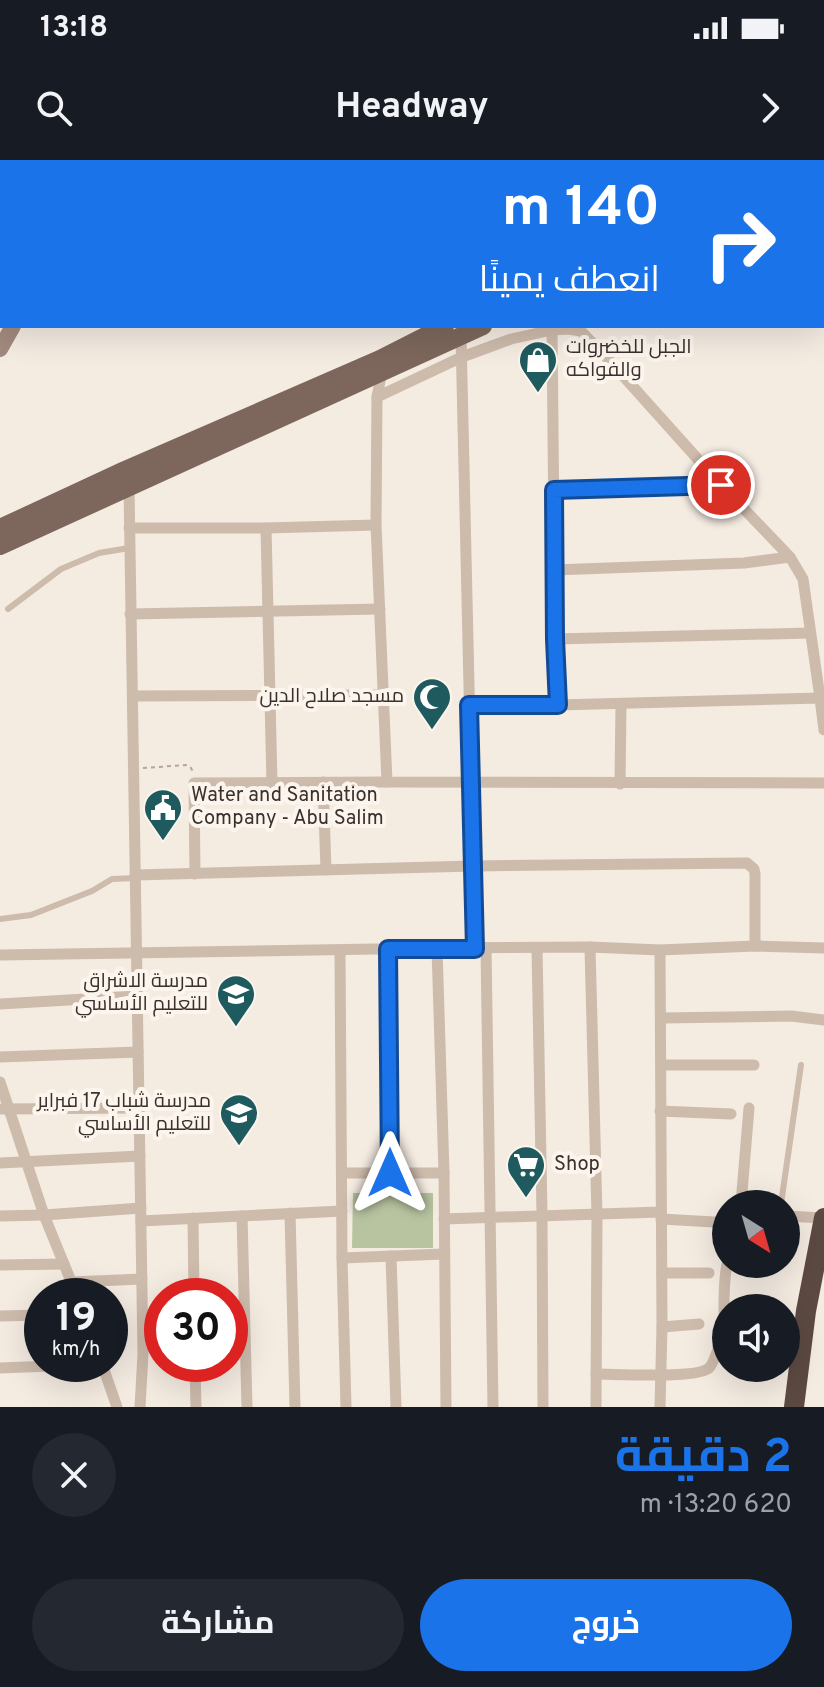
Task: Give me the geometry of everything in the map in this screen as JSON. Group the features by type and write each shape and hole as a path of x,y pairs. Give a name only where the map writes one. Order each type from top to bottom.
{"highway":[{"path":"794,1407 806,1311 824,1218"}],"main road":[{"path":"0,349 12,328"},
{"path":"0,546 453,331"},
{"path":"0,528 125,470 381,366"}],"street":[{"path":"552,328 558,705"},
{"path":"377,397 462,357 511,339 552,328 581,329 790,557 803,579 824,730"},
{"path":"453,331 462,357 473,866 480,949 492,1217 493,1407"},
{"path":"381,366 377,397 376,525 387,782"},
{"path":"554,490 721,485"},
{"path":"129,487 143,1354 140,1407"},
{"path":"129,528 376,525"},
{"path":"266,528 272,784"},
{"path":"554,570 744,563 790,557"},
{"path":"130,614 380,609"},
{"path":"555,639 810,633"},
{"path":"133,696 383,695"},
{"path":"469,705 820,698"},
{"path":"620,784 621,704"},
{"path":"323,782 326,870"},
{"path":"195,874 194,783 824,783"},
{"path":"136,876 473,866 747,863 755,874 755,946"},
{"path":"590,947 597,1215 596,1407"},
{"path":"0,955 437,948 824,948"},
{"path":"437,948 444,1173 446,1407"},
{"path":"537,948 543,1407"},
{"path":"388,949 390,1173"},
{"path":"660,950 660,1407"},
{"path":"340,951 346,1407"},
{"path":"0,1004 137,996"},
{"path":"662,1018 791,1016 824,1020"},
{"path":"0,1057 138,1052"},
{"path":"662,1065 754,1065"},
{"path":"0,1082 4,1109 70,1278"},
{"path":"4,1109 138,1108"},
{"path":"742,1190 749,1108"},
{"path":"660,1111 731,1114"},
{"path":"0,1163 140,1156"},
{"path":"342,1173 444,1173"},
{"path":"0,1216 141,1214 193,1218 342,1211"},
{"path":"290,1213 295,1407"},
{"path":"444,1219 542,1214 661,1216 712,1222"},
{"path":"242,1216 247,1407"},
{"path":"800,1217 824,1218"},
{"path":"193,1218 194,1278"},
{"path":"342,1258 444,1254"},
{"path":"391,1256 396,1407"},
{"path":"0,1265 64,1264"},
{"path":"662,1273 709,1273"},
{"path":"596,1374 661,1375 703,1371 710,1367 723,1333 724,1278"},
{"path":"128,1280 142,1279"},
{"path":"0,1316 24,1315"},
{"path":"662,1327 699,1324"},
{"path":"0,1368 24,1367"},
{"path":"108,1382 117,1407"},
{"path":"195,1382 196,1407"}],"lane":[{"path":"8,609 61,569 99,553 129,548"},
{"path":"0,919 31,915 112,879 136,876"},
{"path":"783,1190 801,1065"}],"path":[{"path":"134,769 187,765 194,773 194,783"}],"green space":[{"path":"353,1193 433,1193 433,1248 352,1248"}],"place":[{"name":"الجبل للخضروات والفواكه","path":"538,394"},
{"name":"مسجد صلاح الدين","path":"432,731"},
{"name":"Water and Sanitation Company - Abu Salim","path":"163,842"},
{"name":"مدرسة الاشراق للتعليم الأساسي","path":"236,1028"},
{"name":"مدرسة شباب 17 فبراير للتعليم الأساسي","path":"239,1147"},
{"name":"Shop","path":"526,1199"}],"route":[{"path":"390,1173 388,949 475,949 469,705 558,705 554,490 721,485"}]}
